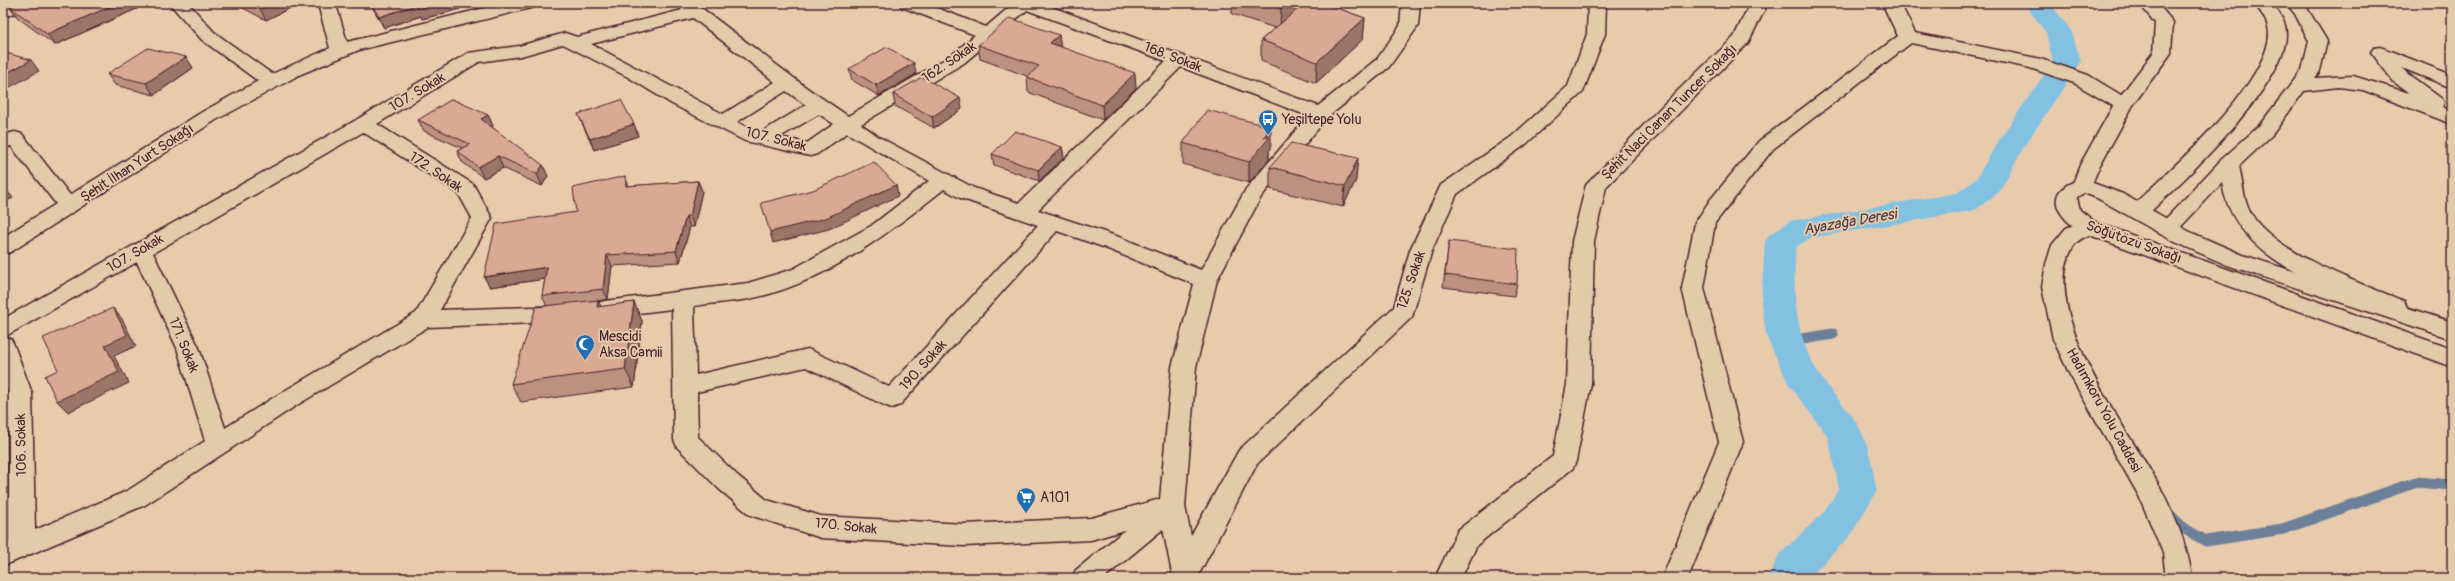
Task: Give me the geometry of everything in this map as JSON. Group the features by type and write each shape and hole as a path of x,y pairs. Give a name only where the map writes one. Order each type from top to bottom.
{"street":[{"path":"3,12 27,3"},
{"path":"178,3 208,36 271,82"},
{"path":"331,3 328,8 340,50"},
{"name":"Şehit İlhan Yurt Sokağı","path":"3,246 69,207 161,145 271,82 340,50 483,12 529,3"},
{"path":"908,3 988,34"},
{"name":"162. Sokak","path":"847,124 958,59 1025,3"},
{"name":"168. Sokak","path":"1025,3 1178,59 1320,114"},
{"path":"1185,574 1172,506 1184,368 1206,280 1253,194 1320,114 1383,63 1409,26 1411,3"},
{"name":"125. Sokak","path":"1185,574 1248,457 1404,310 1421,250 1448,190 1518,141 1576,88 1596,34 1597,3"},
{"name":"Şehit Naci Canan Tuncer Sokağı","path":"1448,578 1467,538 1564,461 1579,384 1583,241 1596,185 1673,106 1742,39 1759,3"},
{"path":"1891,3 1908,38"},
{"path":"2082,186 2090,165 2124,104 2162,53 2164,22 2148,3"},
{"path":"2139,211 2182,172 2250,94 2269,60 2277,38 2276,22 2263,3"},
{"path":"2140,245 2152,244 2165,234 2167,229 2229,164 2266,131 2298,86 2311,71 2318,41 2303,12 2295,3"},
{"path":"575,43 690,8 787,82 872,141 943,180 967,192 1111,242 1206,280"},
{"name":"107. Sokak","path":"3,329 141,249 363,124 474,57 521,51 565,38 635,73 679,100 752,136 810,150 847,124"},
{"path":"1675,578 1731,442 1693,288 1705,223 1717,205 1766,145 1908,38 2035,63 2081,79 2124,104"},
{"path":"2452,82 2380,52 2401,78 2452,117"},
{"path":"1023,212 1178,59"},
{"path":"2298,86 2333,81 2354,83 2384,91 2452,117"},
{"path":"724,122 787,82"},
{"path":"763,139 820,105"},
{"name":"172. Sokak","path":"363,124 466,189 482,218 424,319"},
{"path":"3,142 15,138 69,207"},
{"path":"2229,164 2237,208 2251,229 2265,242 2328,277 2446,328"},
{"path":"13,552 136,498 289,399 424,319 554,316 683,298 749,291 801,274 878,231 943,180"},
{"name":"Söğütözü Sokağı","path":"2446,328 2313,288 2236,260 2167,229 2116,198 2082,186 2067,194 2066,206 2074,218 2088,227 2452,358"},
{"name":"190. Sokak","path":"685,386 808,358 892,399 1053,222"},
{"name":"Hadımkoru Yolu Caddesi","path":"2088,227 2073,233 2063,245 2053,287 2064,339 2082,375 2150,493 2176,553 2178,578"},
{"name":"171. Sokak","path":"141,249 188,348 218,444"},
{"name":"170. Sokak","path":"683,298 686,440 728,482 759,508 821,527 964,535 1091,529 1172,506"},
{"name":"106. Sokak","path":"3,345 20,393 13,552"},
{"path":"1085,578 1172,506"}],"building":[{"path":"20,3 118,3 47,34 10,7"},
{"path":"248,3 272,3 260,9"},
{"path":"371,3 438,3 417,9 416,5 379,17"},
{"path":"1262,3 1287,3 1281,9"},
{"path":"1305,3 1323,3 1365,18 1317,62 1261,40"},
{"path":"1010,18 1059,35 1050,43 1135,73 1102,105 1027,77 1039,66 978,45"},
{"path":"887,47 914,63 876,85 849,69"},
{"path":"148,48 186,57 146,83 107,74"},
{"path":"3,52 31,60 3,75"},
{"path":"922,77 960,98 932,117 893,94"},
{"path":"452,99 488,115 481,119 543,165 537,174 498,156 478,167 457,151 470,144 418,120"},
{"path":"621,100 634,124 590,139 578,114"},
{"path":"1207,110 1271,127 1264,137 1269,138 1249,162 1183,143"},
{"path":"1015,131 1062,147 1038,170 992,154"},
{"path":"1291,143 1358,158 1345,186 1270,167"},
{"path":"874,162 896,185 826,218 770,232 761,203 813,190"},
{"path":"625,176 626,186 698,181 690,216 686,216 676,251 607,255 603,289 542,296 547,267 484,277 496,224 576,212 573,188"},
{"path":"1449,241 1518,249 1517,284 1445,275"},
{"path":"598,300 597,307 634,302 625,369 511,384 536,307"},
{"path":"113,308 127,335 105,345 119,372 57,401 45,376 58,370 43,338"}],"waterway":[{"name":"Ayazağa Deresi","path":"1788,578 1793,567 1837,524 1858,491 1848,443 1844,432 1813,393 1801,374 1791,356 1785,338 1780,321 1777,284 1781,242 1801,229 1966,202 1988,185 2009,147 2067,62 2059,32 2037,3"},
{"path":"1784,342 1833,334"},
{"path":"2167,512 2183,528 2206,541 2283,529 2416,482 2452,485"}],"place":[{"name":"Yeşiltepe Yolu","path":"1268,136"},
{"name":"Mescidi Aksa Camii","path":"585,361"},
{"name":"A101","path":"1026,514"}]}
